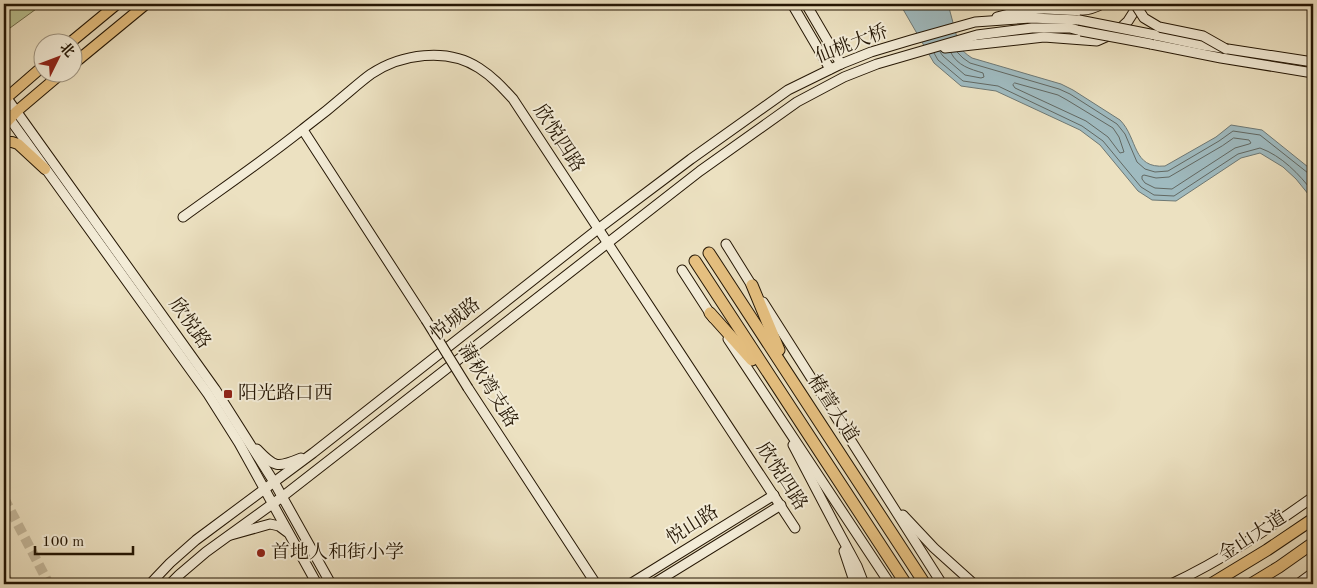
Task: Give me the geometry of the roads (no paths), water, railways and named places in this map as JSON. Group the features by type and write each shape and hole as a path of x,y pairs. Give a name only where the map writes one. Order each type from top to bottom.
{"highway":[{"name":"椿萱大道","path":"709,252 925,584"},
{"name":"椿萱大道","path":"695,262 906,584"},
{"path":"752,286 790,377"},
{"path":"710,313 776,386"},
{"path":"1267,550 1313,512"},
{"name":"金山大道","path":"1211,584 1267,550 1313,518"},
{"name":"金山大道","path":"1251,584 1313,543"},
{"path":"1278,567 1313,550"}],"main road":[{"path":"82,33 117,4"},
{"path":"82,57 146,4"},
{"path":"792,4 830,69"},
{"path":"806,4 841,64"},
{"path":"975,22 1020,11 1044,9 1087,10 1102,4"},
{"path":"1136,4 1144,18 1159,27 1203,36 1226,49"},
{"path":"918,51 1044,37 1097,41 1116,33 1128,21 1135,10 1136,4"},
{"name":"仙桃大桥","path":"788,90 841,64 871,52 911,40 975,22 1031,18 1079,20 1202,45 1313,62"},
{"name":"仙桃大桥","path":"797,102 844,77 918,51 977,35 1032,28 1070,28 1221,58 1313,73"},
{"name":"欣悦四路","path":"183,218 303,130 371,74 387,65 423,55 443,56 478,67 496,80 513,99 795,528"},
{"path":"5,97 32,75"},
{"path":"8,116 50,82"},
{"name":"悦城路","path":"150,584 196,540 313,454 598,229 691,159 788,90"},
{"name":"欣悦路","path":"5,97 8,116 208,394 265,489 317,584"},
{"name":"悦城路","path":"170,584 226,536 282,497 700,171 797,102"},
{"name":"欣悦路","path":"8,116 215,389 274,482 331,584"},
{"name":"蒲秋湾支路","path":"303,130 596,584"},
{"path":"4,142 18,144 45,169"},
{"path":"726,244 942,584"},
{"path":"682,270 890,584"},
{"path":"776,412 857,566 864,584"},
{"path":"244,437 268,461 277,465 284,465 313,454"},
{"name":"悦山路","path":"630,584 774,495"},
{"path":"1171,584 1189,576 1258,536 1313,497"},
{"path":"888,498 934,548 974,584"},
{"name":"悦山路","path":"652,584 781,505"},
{"path":"226,536 270,524 279,526 289,534"},
{"path":"836,528 854,584"},
{"path":"1298,584 1313,573"}],"water":[{"path":"900,4 948,4 959,45 966,54 972,58 1061,84 1073,90 1120,120 1126,127 1141,158 1154,166 1165,166 1216,137 1231,125 1262,130 1313,171 1313,200 1296,179 1283,167 1260,153 1241,158 1176,201 1152,200 1138,191 1100,145 1080,130 996,91 961,86 934,63"}],"tunnel":[{"path":"4,498 49,584"},
{"path":"4,573 9,584"}],"place":[{"name":"阳光路口西","path":"228,394"},
{"name":"首地人和街小学","path":"261,553"}]}
